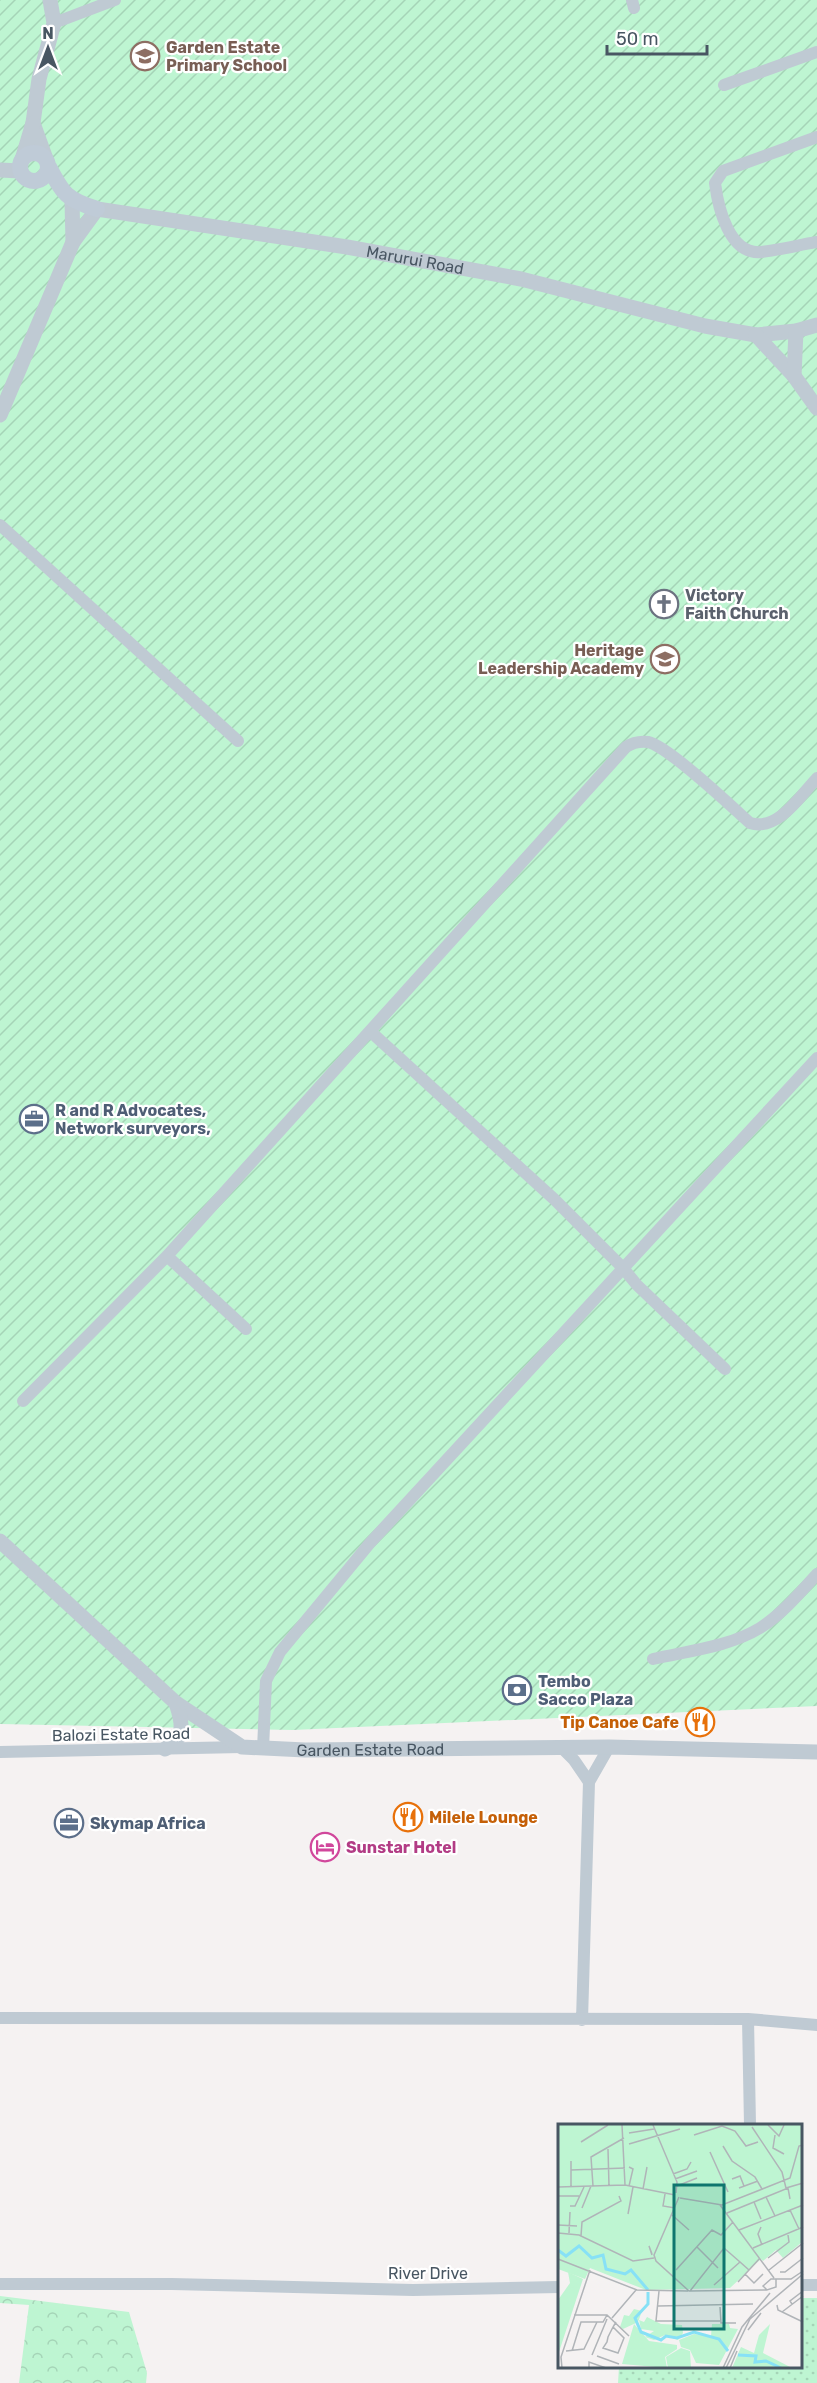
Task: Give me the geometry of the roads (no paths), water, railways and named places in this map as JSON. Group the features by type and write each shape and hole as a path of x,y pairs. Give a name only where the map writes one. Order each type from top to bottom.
{"main road":[{"path":"48,163 44,178 25,171 28,154 36,153 48,163 67,197"},
{"name":"Marurui Road","path":"25,171 67,197 98,209"}],"street":[{"path":"0,170 25,171 39,79 54,23 50,0"},
{"path":"54,23 115,0"},
{"path":"724,85 817,52"},
{"path":"33,123 48,163"},
{"path":"817,137 723,171 715,183 722,216 737,242 746,249 759,252 817,242"},
{"path":"67,197 73,242"},
{"path":"0,415 5,389 73,242 98,209"},
{"name":"Marurui Road","path":"98,209 347,247 521,279 705,326 756,335 796,331 817,325"},
{"path":"794,376 796,331"},
{"path":"756,335 794,376 817,408"},
{"path":"0,525 238,741"},
{"path":"23,1401 167,1256 371,1032 614,759 632,744 647,742 654,745 690,771 750,823 757,825 778,819 817,778"},
{"path":"371,1032 554,1199 637,1285 725,1369"},
{"path":"263,1749 266,1681 280,1652 370,1543 545,1356 817,1058"},
{"path":"167,1256 246,1329"},
{"path":"0,1541 176,1703 242,1748"},
{"path":"653,1659 716,1644 758,1629 796,1597 817,1574"},
{"path":"165,1749 180,1738 183,1729 176,1703"},
{"path":"582,2020 589,1782 609,1747"},
{"name":"Garden Estate Road","path":"242,1748 609,1747 817,1752"},
{"name":"Balozi Estate Road","path":"0,1752 242,1748"},
{"path":"561,1748 574,1760 589,1782"},
{"path":"0,2018 748,2019 817,2025"},
{"path":"748,2019 750,2124"},
{"name":"River Drive","path":"0,2284 404,2290 558,2288"}],"place":[{"name":"Garden Estate Primary School","path":"145,56"},
{"name":"Victory Faith Church","path":"664,604"},
{"name":"Heritage Leadership Academy","path":"665,659"},
{"name":"R and R Advocates, Network surveyors,","path":"34,1119"},
{"name":"Tembo Sacco Plaza","path":"517,1690"},
{"name":"Tip Canoe Cafe","path":"700,1722"},
{"name":"Milele Lounge","path":"408,1817"},
{"name":"Skymap Africa","path":"69,1823"},
{"name":"Sunstar Hotel","path":"325,1847"}]}
